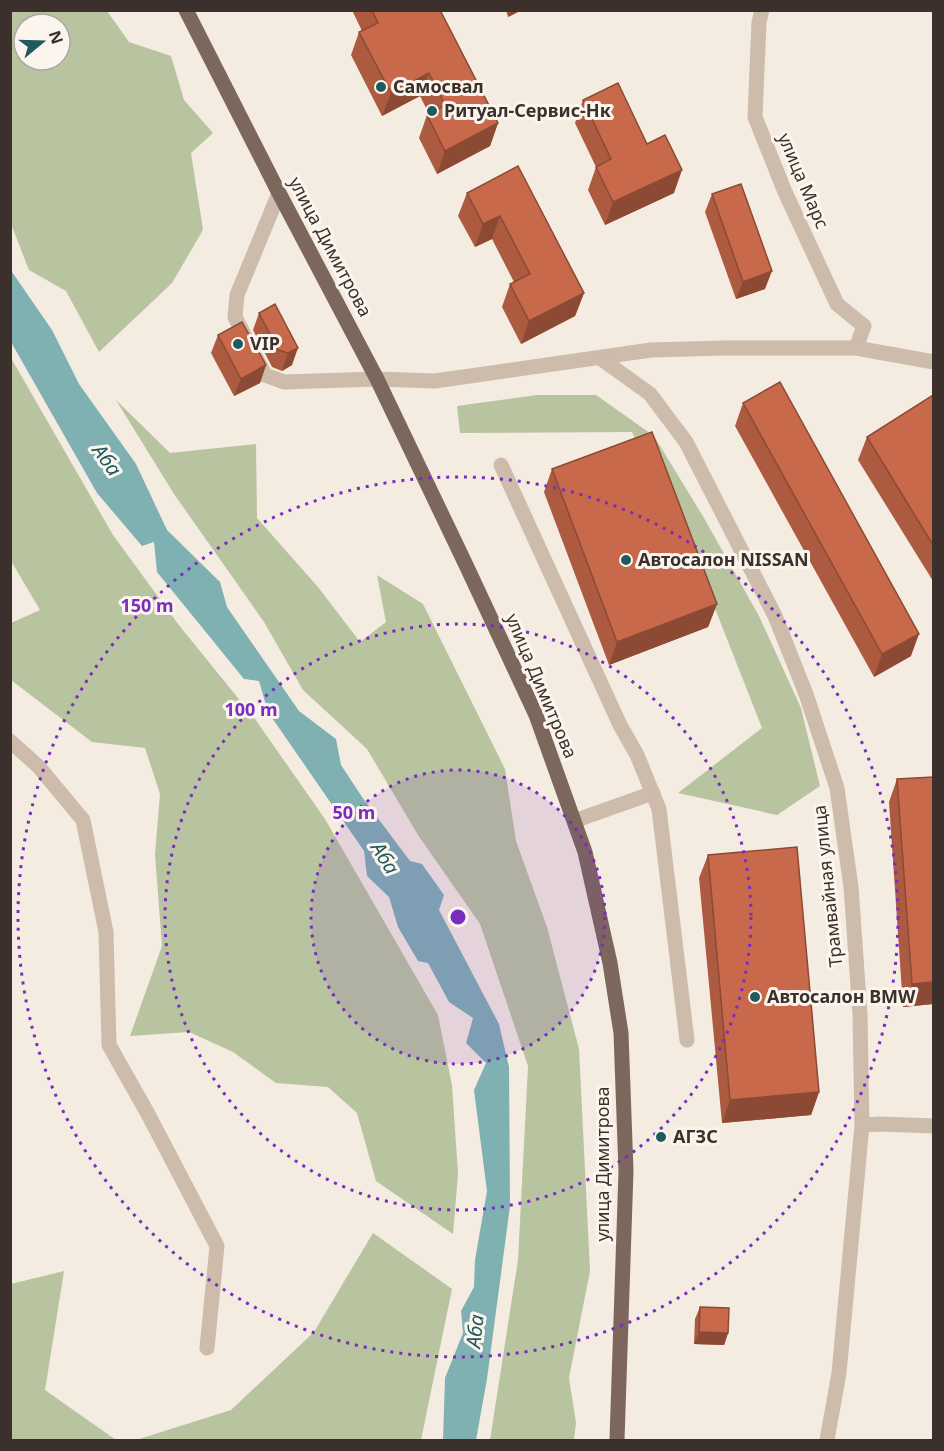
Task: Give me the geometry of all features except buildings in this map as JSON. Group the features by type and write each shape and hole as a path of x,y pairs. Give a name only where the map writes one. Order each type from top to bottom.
{"main road":[{"name":"улица Димитрова","path":"186,10 377,379 536,715 585,852 610,963 621,1033 626,1171 617,1440"}],"street":[{"name":"улица Марс","path":"762,10 759,22 755,117 785,192 837,304 864,326 855,348"},
{"path":"279,193 237,295 235,317 265,375 284,381 377,379 435,381 662,349 855,348 933,362"},
{"name":"Трамвайная улица","path":"600,358 650,394 686,442 775,616 806,694 837,788 851,887 860,1014 862,1125 839,1373 827,1440"},
{"path":"501,465 620,725 637,755 659,809 687,1040"},
{"path":"10,741 38,766 83,820 106,932 109,1045 217,1246 207,1348"},
{"path":"574,821 652,793"},
{"path":"862,1125 933,1126"}],"green space":[{"path":"11,10 107,11 129,42 171,56 184,100 213,133 191,153 203,230 172,283 99,352 66,291 29,270 11,224"},
{"path":"11,358 113,535 178,624 255,719 325,819 438,1015 452,1085 458,1174 453,1234 376,1181 357,1113 328,1087 276,1083 233,1052 189,1032 130,1036 162,946 155,854 160,794 145,748 92,742 11,680 11,623 40,610 11,561"},
{"path":"537,395 596,395 654,436 704,518 759,616 801,708 820,786 777,815 678,793 762,728 716,611 632,432 460,433 457,406"},
{"path":"116,400 170,453 256,444 257,518 318,587 360,642 386,622 377,575 423,604 505,769 516,841 547,927 579,1049 590,1271 569,1378 576,1423 574,1440 490,1440 518,1260 528,1066 480,924 418,835 367,749 303,690 264,622 174,494"},
{"path":"373,1233 452,1289 421,1440 136,1440 231,1410 314,1332"},
{"path":"64,1271 45,1390 116,1440 11,1440 11,1284"}],"water":[{"name":"Аба","path":"10,269 52,330 79,384 136,464 167,530 220,582 227,607 299,711 336,739 341,765 362,797 410,861 422,864 444,895 439,910 499,1024 509,1067 510,1206 487,1379 476,1440 443,1440 445,1378 463,1333 461,1311 474,1287 475,1260 487,1191 474,1090 486,1063 466,1043 473,1018 449,1002 428,963 418,961 398,927 389,897 367,876 364,851 268,712 259,681 244,679 157,572 154,542 142,546 97,493 11,342"}],"place":[{"name":"Самосвал","path":"381,87"},
{"name":"Ритуал-Сервис-Нк","path":"432,111"},
{"name":"VIP","path":"238,344"},
{"name":"Автосалон NISSAN","path":"626,560"},
{"name":"Автосалон BMW","path":"755,997"},
{"name":"АГЗС","path":"661,1137"}]}
